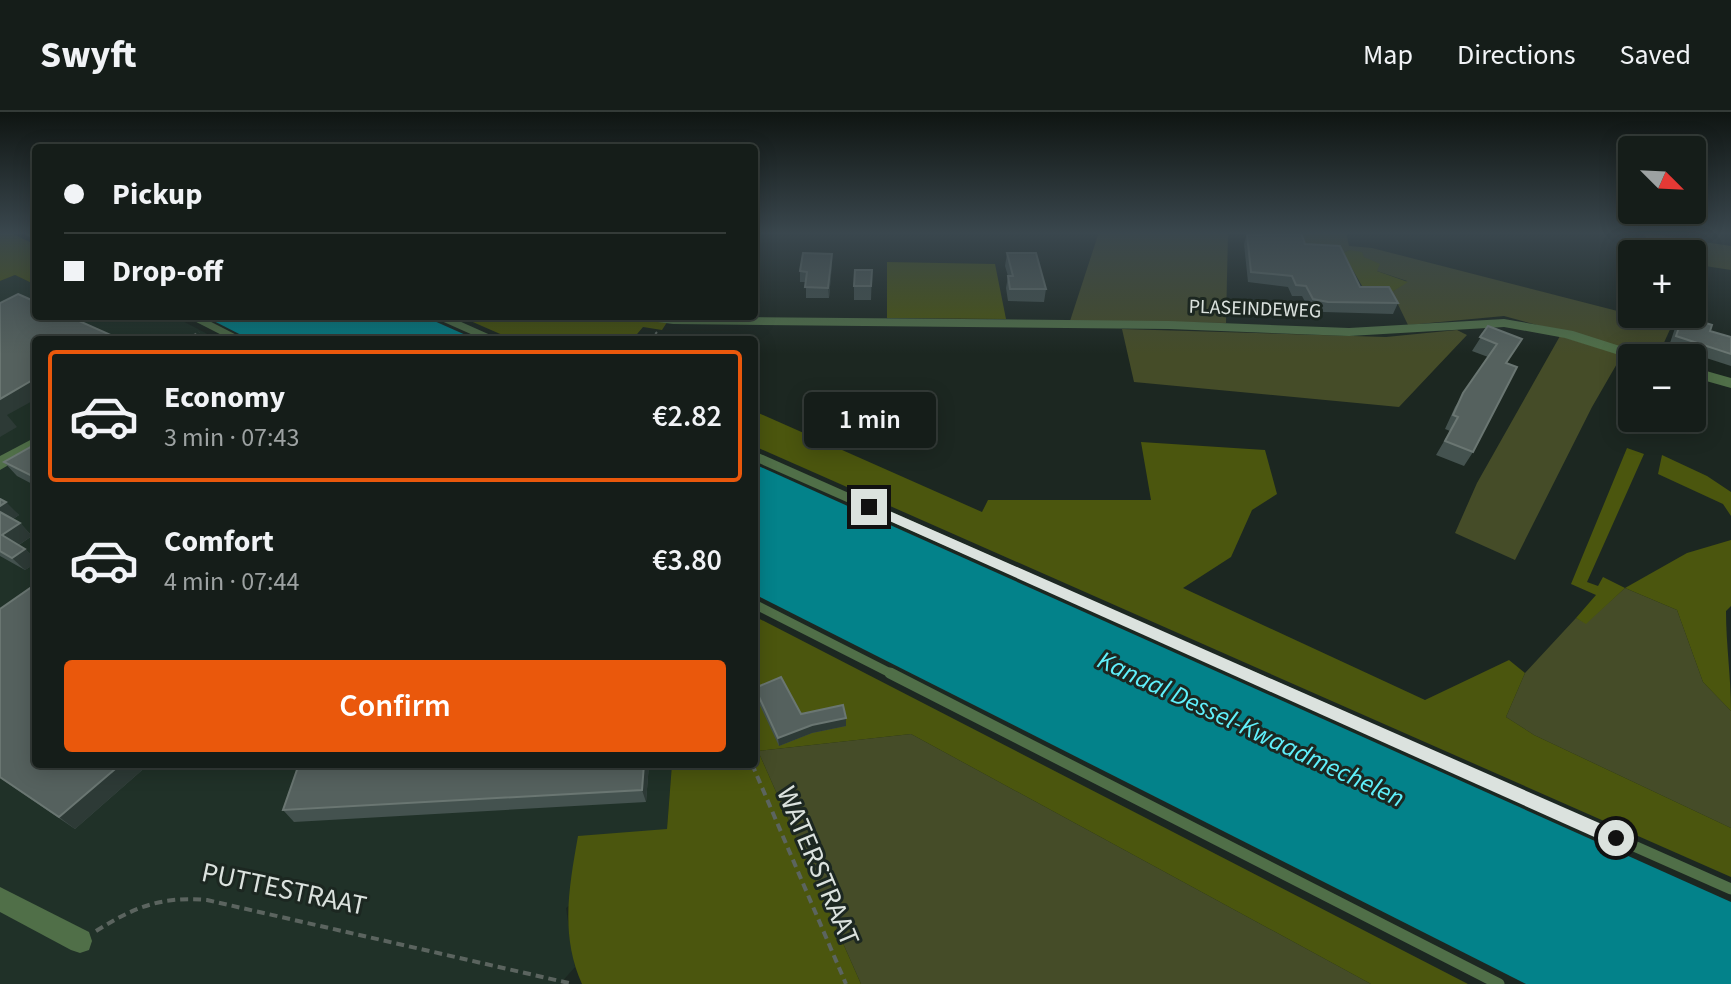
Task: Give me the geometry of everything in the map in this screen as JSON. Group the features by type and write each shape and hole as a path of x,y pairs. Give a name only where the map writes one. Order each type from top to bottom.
{"street":[{"name":"PLASEINDEWEG","path":"758,319 1169,325 1349,332 1504,323 1568,334 1618,350"},
{"path":"1706,376 1731,383"},
{"path":"0,464 32,444"},
{"path":"0,899 80,941"}],"lane":[{"path":"200,320 231,336"},
{"path":"448,320 484,336"},
{"path":"758,458 1731,889"},
{"path":"758,606 1499,984"}],"path":[{"name":"WATERSTRAAT","path":"754,768 846,984"},
{"name":"PUTTESTRAAT","path":"80,941 142,902 174,897 207,900 569,984"}],"shaded area":[{"path":"15,275 32,283 32,320 181,320 211,336 32,336 32,768 672,768 667,829 566,908 575,967 560,984 0,984 0,281"}],"green space":[{"path":"0,273 32,273 32,283 15,275 0,281"},
{"path":"887,273 997,273 1006,319 887,318"},
{"path":"1086,273 1227,273 1226,323 1070,321"},
{"path":"1354,273 1382,273 1408,282 1392,292 1365,291"},
{"path":"1382,273 1468,273 1618,311 1618,328 1671,328 1663,344 1618,344 1618,347 1504,316 1408,325 1392,292 1407,281"},
{"path":"468,320 668,320 662,330 643,327 635,336 505,336"},
{"path":"1122,329 1386,337 1457,330 1467,335 1399,407 1134,382"},
{"path":"1560,336 1618,354 1618,362 1515,560 1455,533 1477,483"},
{"path":"758,413 982,512 988,500 1151,500 1141,442 1265,450 1277,494 1252,510 1231,557 1183,588 1425,700 1509,660 1525,673 1506,717 1534,735 1731,828 1731,877 758,448"},
{"path":"1627,448 1644,454 1587,582 1598,586 1603,577 1625,588 1586,624 1576,618 1596,595 1571,584"},
{"path":"1662,455 1707,476 1731,492 1731,516 1723,504 1658,474"},
{"path":"1731,540 1731,606 1726,611 1731,711 1703,682 1677,610 1625,588 1687,553"},
{"path":"1625,588 1677,610 1703,682 1731,711 1731,828 1534,735 1506,717 1525,673 1576,618 1586,623"},
{"path":"758,618 1468,984 1371,984 911,734 758,751"},
{"path":"911,734 1371,984 861,984 758,751"},
{"path":"758,751 861,984 582,984 571,947 568,911 578,836 667,829 672,768 758,768"}],"water":[{"path":"212,320 432,320 468,336 243,336"},
{"name":"Kanaal Dessel-Kwaadmechelen","path":"758,466 1731,902 1731,984 1526,984 758,596"}],"building":[{"path":"807,273 830,273 828,288 805,287"},
{"path":"855,273 872,273 871,286 854,286"},
{"path":"1012,273 1041,273 1046,289 1010,289 1008,276 1013,276"},
{"path":"1258,273 1353,273 1360,287 1389,287 1398,303 1313,299 1306,286 1296,285 1292,276"},
{"path":"18,294 32,300 32,320 77,320 113,336 32,336 32,380 0,399 0,303"},
{"path":"1706,323 1712,325 1710,331 1731,337 1731,354 1706,344 1676,336 1679,328 1706,328"},
{"path":"1488,326 1522,339 1506,363 1517,367 1473,452 1445,441 1458,417 1453,415 1463,393 1497,344 1480,337"},
{"path":"32,446 32,476 4,462"},
{"path":"0,512 20,523 2,535 25,549 12,558 0,551"},
{"path":"32,587 32,768 116,768 59,817 0,777 0,609"},
{"path":"781,677 801,714 843,705 846,718 812,725 778,738 758,695 758,687"},
{"path":"298,768 644,768 642,790 283,810"}],"route":[{"path":"869,507 1616,838"}]}
